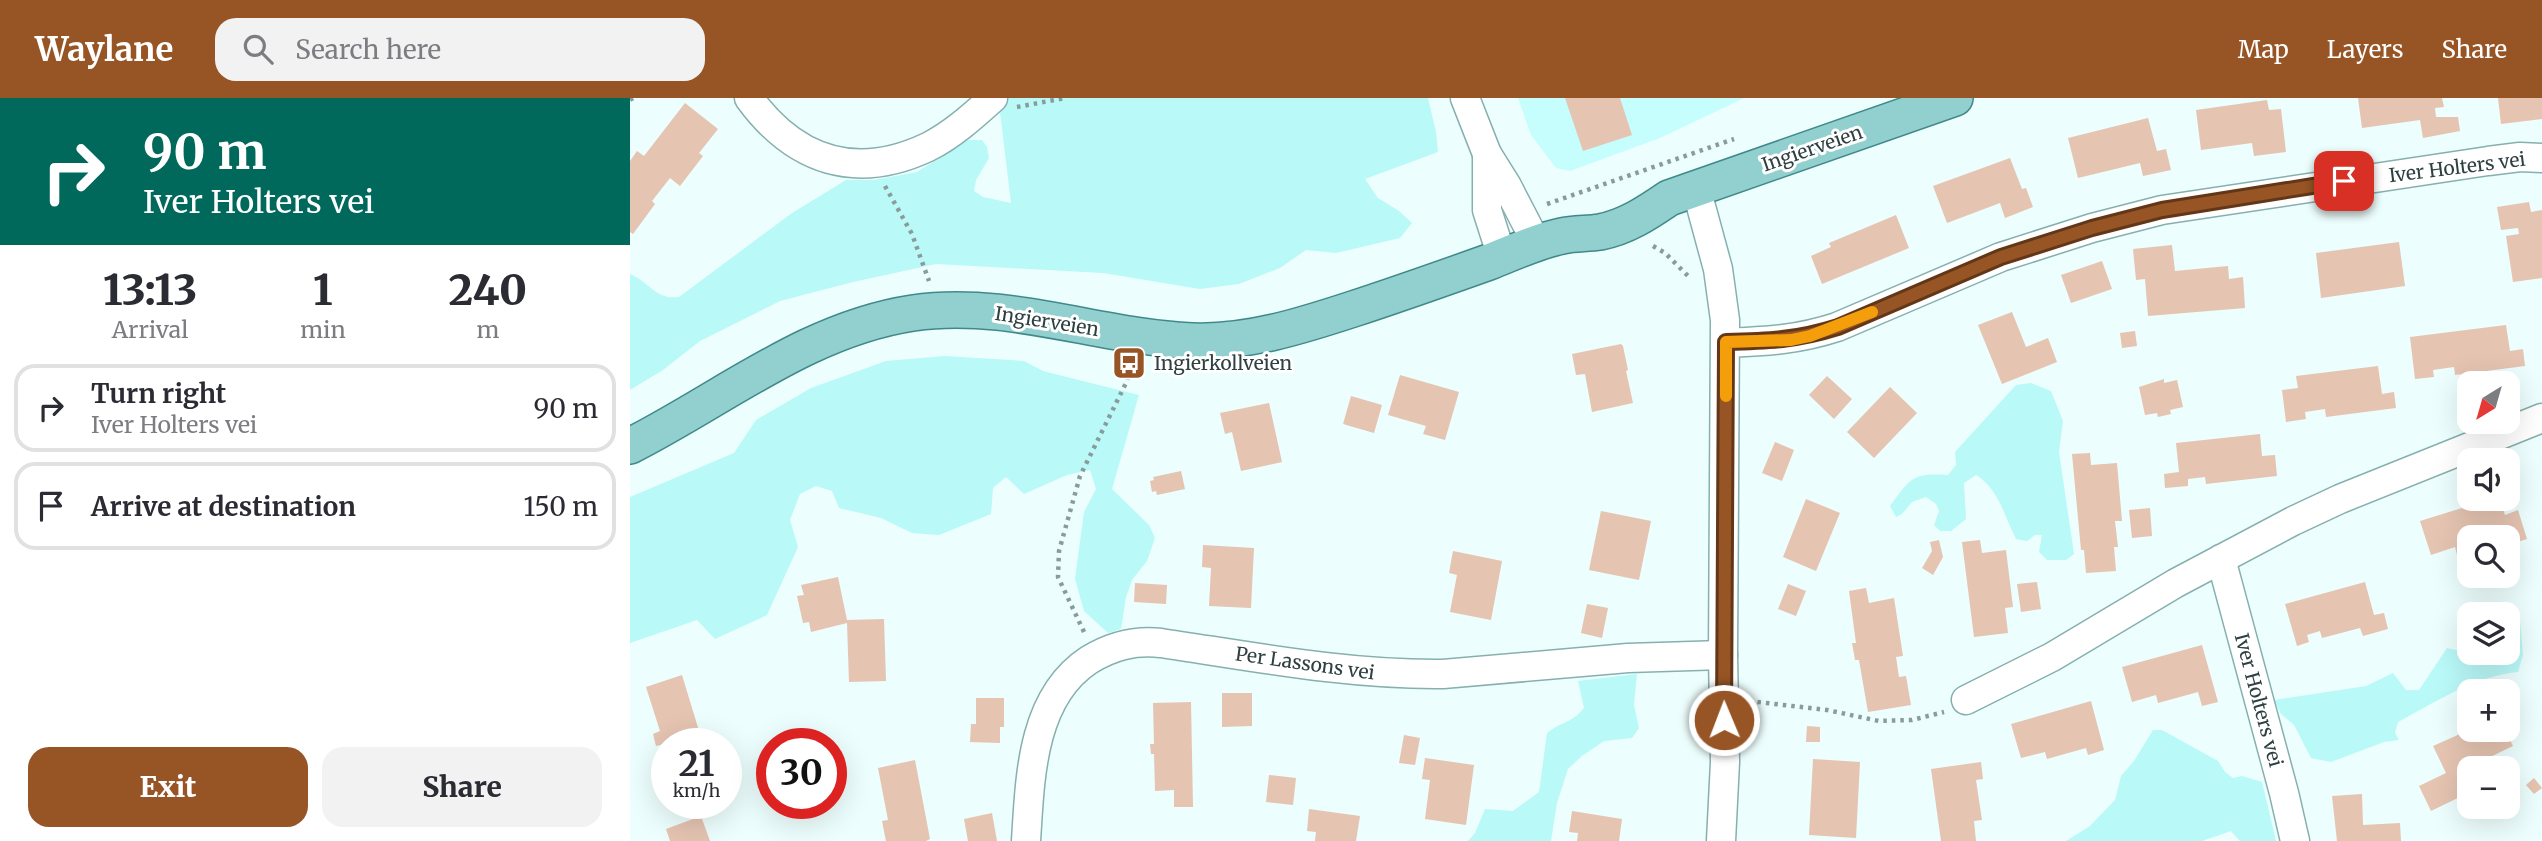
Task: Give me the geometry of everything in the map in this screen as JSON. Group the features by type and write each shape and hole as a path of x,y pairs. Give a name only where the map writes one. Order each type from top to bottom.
{"main road":[{"name":"Ingierveien","path":"630,446 808,346 851,327 878,319 950,310 990,312 1157,339 1237,340 1310,323 1412,290 1549,240 1603,231 1638,219 1682,193 1955,98"}],"street":[{"path":"749,98 766,121 789,139 815,154 847,165 877,163 929,146 954,131 993,98"},
{"path":"1465,98 1487,154 1520,213 1549,240"},
{"path":"1487,154 1487,210 1502,257"},
{"name":"Iver Holters vei","path":"1726,342 1791,340 1810,336 1838,327 2001,257 2092,228 2162,210 2475,163 2519,157 2542,158"},
{"path":"1682,193 1718,269 1726,342 1723,654 1725,799 1721,841"},
{"path":"1966,700 2052,657 2248,543 2340,499 2542,418"},
{"name":"Iver Holters vei","path":"2221,559 2295,841"},
{"name":"Per Lassons vei","path":"1026,841 1034,763 1044,719 1071,674 1098,654 1117,646 1146,641 1322,668 1380,674 1443,674 1628,658 1723,654"}],"path":[{"path":"1520,213 1735,139"},
{"path":"877,163 883,182 912,234 929,281"},
{"path":"1650,243 1677,264 1697,287"},
{"path":"1098,654 1062,590 1057,566 1074,491 1127,381 1130,366"},
{"path":"1724,699 1827,710 1879,721 1927,718 1941,714 1966,700"}],"shaded area":[{"path":"1006,98 1428,98 1438,152 1365,179 1378,198 1412,223 1400,238 1336,253 1306,250 1280,268 1239,284 1200,289 1103,273 936,264 780,301 700,341 663,370 630,390 630,274 664,296 679,297 792,213 846,180 874,180 917,172 968,140 982,140 987,147 989,158 976,180 974,191 983,197 1011,203 999,104"},
{"path":"1518,98 1744,98 1660,138 1570,171 1556,168 1531,135"},
{"path":"945,356 1024,361 1043,371 1139,395 1112,489 1149,525 1155,538 1147,561 1132,580 1126,597 1121,629 1108,633 1084,611 1075,579 1084,512 1096,489 1090,470 1067,475 1024,494 1006,477 993,488 991,514 939,535 912,533 881,518 839,508 832,491 816,486 800,494 790,520 798,547 767,615 715,639 697,620 630,643 630,497 734,453 756,420 811,388 886,361"},
{"path":"2031,383 2051,391 2063,421 2059,452 2074,554 2066,560 2047,560 2039,552 2042,535 2035,535 2027,541 2016,539 1996,495 1976,475 1964,483 1966,519 1951,531 1940,531 1934,525 1939,511 1936,504 1926,497 1912,502 1896,517 1890,506 1908,483 1927,475 1948,475 1956,465 1955,452 2016,385"},
{"path":"2520,621 2523,655 2518,672 2486,679 2457,679 2457,691 2398,722 2395,733 2399,740 2384,742 2331,762 2311,758 2294,725 2281,714 2274,700 2366,686 2393,673 2406,690 2419,690 2447,648 2457,650 2457,665 2520,665"},
{"path":"1637,674 1634,705 1639,728 1632,738 1604,741 1568,769 1557,803 1551,841 1468,841 1475,833 1485,809 1513,811 1539,792 1547,733 1575,717 1584,708 1578,681"},
{"path":"2153,730 2162,730 2218,761 2233,778 2242,776 2262,782 2276,841 2240,841 2231,831 2202,841 2066,841 2090,826 2115,800 2121,776 2134,761"}],"building":[{"path":"1565,98 1620,98 1632,135 1583,151"},
{"path":"2358,98 2442,98 2444,107 2435,108 2436,117 2458,117 2460,131 2423,138 2420,120 2362,128"},
{"path":"2498,98 2542,98 2542,119 2501,124"},
{"path":"2267,100 2269,110 2281,109 2286,152 2254,156 2252,143 2201,150 2196,110"},
{"path":"685,103 718,129 699,153 703,156 680,186 670,178 652,201 655,204 633,234 630,232 630,161 637,151 644,156"},
{"path":"2148,118 2157,151 2166,149 2171,170 2143,176 2140,163 2078,178 2068,138"},
{"path":"2010,158 2022,189 2026,188 2033,207 2005,218 2000,203 1947,223 1933,186"},
{"path":"2529,202 2531,212 2542,210 2542,278 2513,282 2506,236 2519,234 2518,228 2501,230 2497,207"},
{"path":"1896,215 1909,248 1822,284 1811,256 1831,247 1829,243"},
{"path":"2399,242 2405,286 2321,298 2316,253"},
{"path":"2172,245 2175,271 2228,266 2229,279 2243,277 2245,308 2148,316 2145,279 2136,280 2133,249"},
{"path":"2102,261 2112,289 2071,303 2061,275"},
{"path":"2012,312 2026,347 2048,338 2057,362 2002,384 1978,325"},
{"path":"2506,325 2510,351 2523,349 2525,366 2486,371 2457,371 2455,375 2454,367 2433,370 2434,377 2415,379 2410,337"},
{"path":"2135,331 2137,346 2122,348 2120,333"},
{"path":"1621,344 1633,403 1592,412 1585,374 1576,375 1572,354"},
{"path":"2378,366 2382,394 2394,392 2396,408 2326,417 2325,409 2305,412 2306,419 2286,422 2282,390 2298,388 2296,376"},
{"path":"1400,375 1459,392 1445,440 1423,434 1426,426 1388,415"},
{"path":"1827,376 1852,399 1834,419 1809,395"},
{"path":"2164,379 2164,383 2177,380 2183,407 2158,417 2157,413 2145,415 2139,387"},
{"path":"1890,387 1917,413 1874,458 1847,432"},
{"path":"1351,396 1382,405 1374,433 1343,424"},
{"path":"1269,403 1282,462 1241,471 1232,432 1225,434 1220,413"},
{"path":"2260,434 2262,456 2275,455 2277,476 2206,484 2205,477 2188,479 2188,486 2165,488 2164,474 2179,472 2176,443"},
{"path":"1775,442 1794,450 1782,481 1762,473"},
{"path":"2090,453 2091,465 2117,463 2122,521 2115,521 2118,547 2114,547 2116,571 2086,573 2084,550 2081,550 2072,454"},
{"path":"1181,471 1185,489 1157,495 1156,491 1152,492 1150,481 1154,480 1153,477"},
{"path":"1806,499 1840,513 1816,571 1783,557"},
{"path":"2150,508 2152,536 2132,538 2129,510"},
{"path":"2457,510 2504,511 2505,515 2518,511 2527,539 2520,541 2520,525 2457,525 2457,555 2455,547 2431,555 2420,521"},
{"path":"1601,511 1651,521 1639,580 1589,570"},
{"path":"1939,540 1943,557 1933,575 1922,568 1932,551 1930,542"},
{"path":"1980,540 1982,553 2006,550 2013,607 2005,608 2008,633 1974,637 1962,542"},
{"path":"1203,545 1254,548 1251,608 1209,606 1211,568 1202,567"},
{"path":"1453,551 1502,561 1491,620 1450,612 1457,575 1449,573"},
{"path":"838,577 847,620 884,619 886,681 849,682 847,623 811,632 809,622 803,623 797,596 804,595 801,585"},
{"path":"2037,582 2041,609 2021,612 2017,584"},
{"path":"2365,582 2374,615 2384,613 2388,629 2363,636 2360,628 2322,638 2320,631 2307,635 2309,642 2297,646 2285,604"},
{"path":"1135,583 1167,585 1166,604 1134,602"},
{"path":"1788,584 1806,591 1796,616 1778,609"},
{"path":"1866,588 1869,603 1894,598 1903,656 1896,657 1899,677 1906,676 1911,705 1868,712 1859,660 1855,660 1852,643 1856,643 1849,591"},
{"path":"1587,604 1608,608 1602,638 1581,633"},
{"path":"2202,645 2218,702 2202,706 2198,692 2158,703 2156,695 2132,702 2122,667"},
{"path":"682,675 698,728 659,728 646,687"},
{"path":"1222,693 1252,693 1252,726 1222,727"},
{"path":"976,698 1004,698 1004,727 1000,727 1000,743 970,742 971,724 976,724"},
{"path":"2091,701 2104,750 2088,755 2086,748 2047,759 2045,752 2021,758 2011,724"},
{"path":"1191,702 1193,807 1174,807 1174,790 1155,791 1154,754 1151,754 1150,744 1154,744 1153,703"},
{"path":"1807,726 1820,727 1820,742 1806,742"},
{"path":"1404,735 1420,738 1415,765 1399,763"},
{"path":"2457,735 2457,742 2511,742 2513,746 2492,756 2457,756 2457,798 2431,811 2419,786 2446,773 2433,746"},
{"path":"1425,758 1474,765 1466,825 1425,819 1430,780 1422,779"},
{"path":"1813,759 1860,762 1856,838 1809,835"},
{"path":"915,760 930,839 886,841 882,821 888,820 878,768"},
{"path":"1981,762 1983,779 1976,780 1982,820 1974,821 1976,841 1941,841 1931,769"},
{"path":"1269,775 1296,778 1293,805 1266,802"},
{"path":"2534,778 2542,788 2534,794 2526,785"},
{"path":"2362,794 2363,825 2400,823 2401,841 2337,841 2332,796"},
{"path":"1309,809 1360,816 1356,841 1315,841 1316,832 1307,831"},
{"path":"1572,811 1622,819 1619,841 1577,841 1578,833 1569,832"},
{"path":"992,813 997,841 968,841 964,819"},
{"path":"693,819 702,819 710,841 670,841 666,829"}],"slow traffic":[{"path":"1726,396 1726,342 1791,340 1838,327 1872,312"}],"place":[{"name":"Ingierkollveien","path":"1129,363"}],"route":[{"path":"1724,720 1726,342 1791,340 1810,336 1838,327 2001,257 2092,228 2162,210 2344,181"}]}
